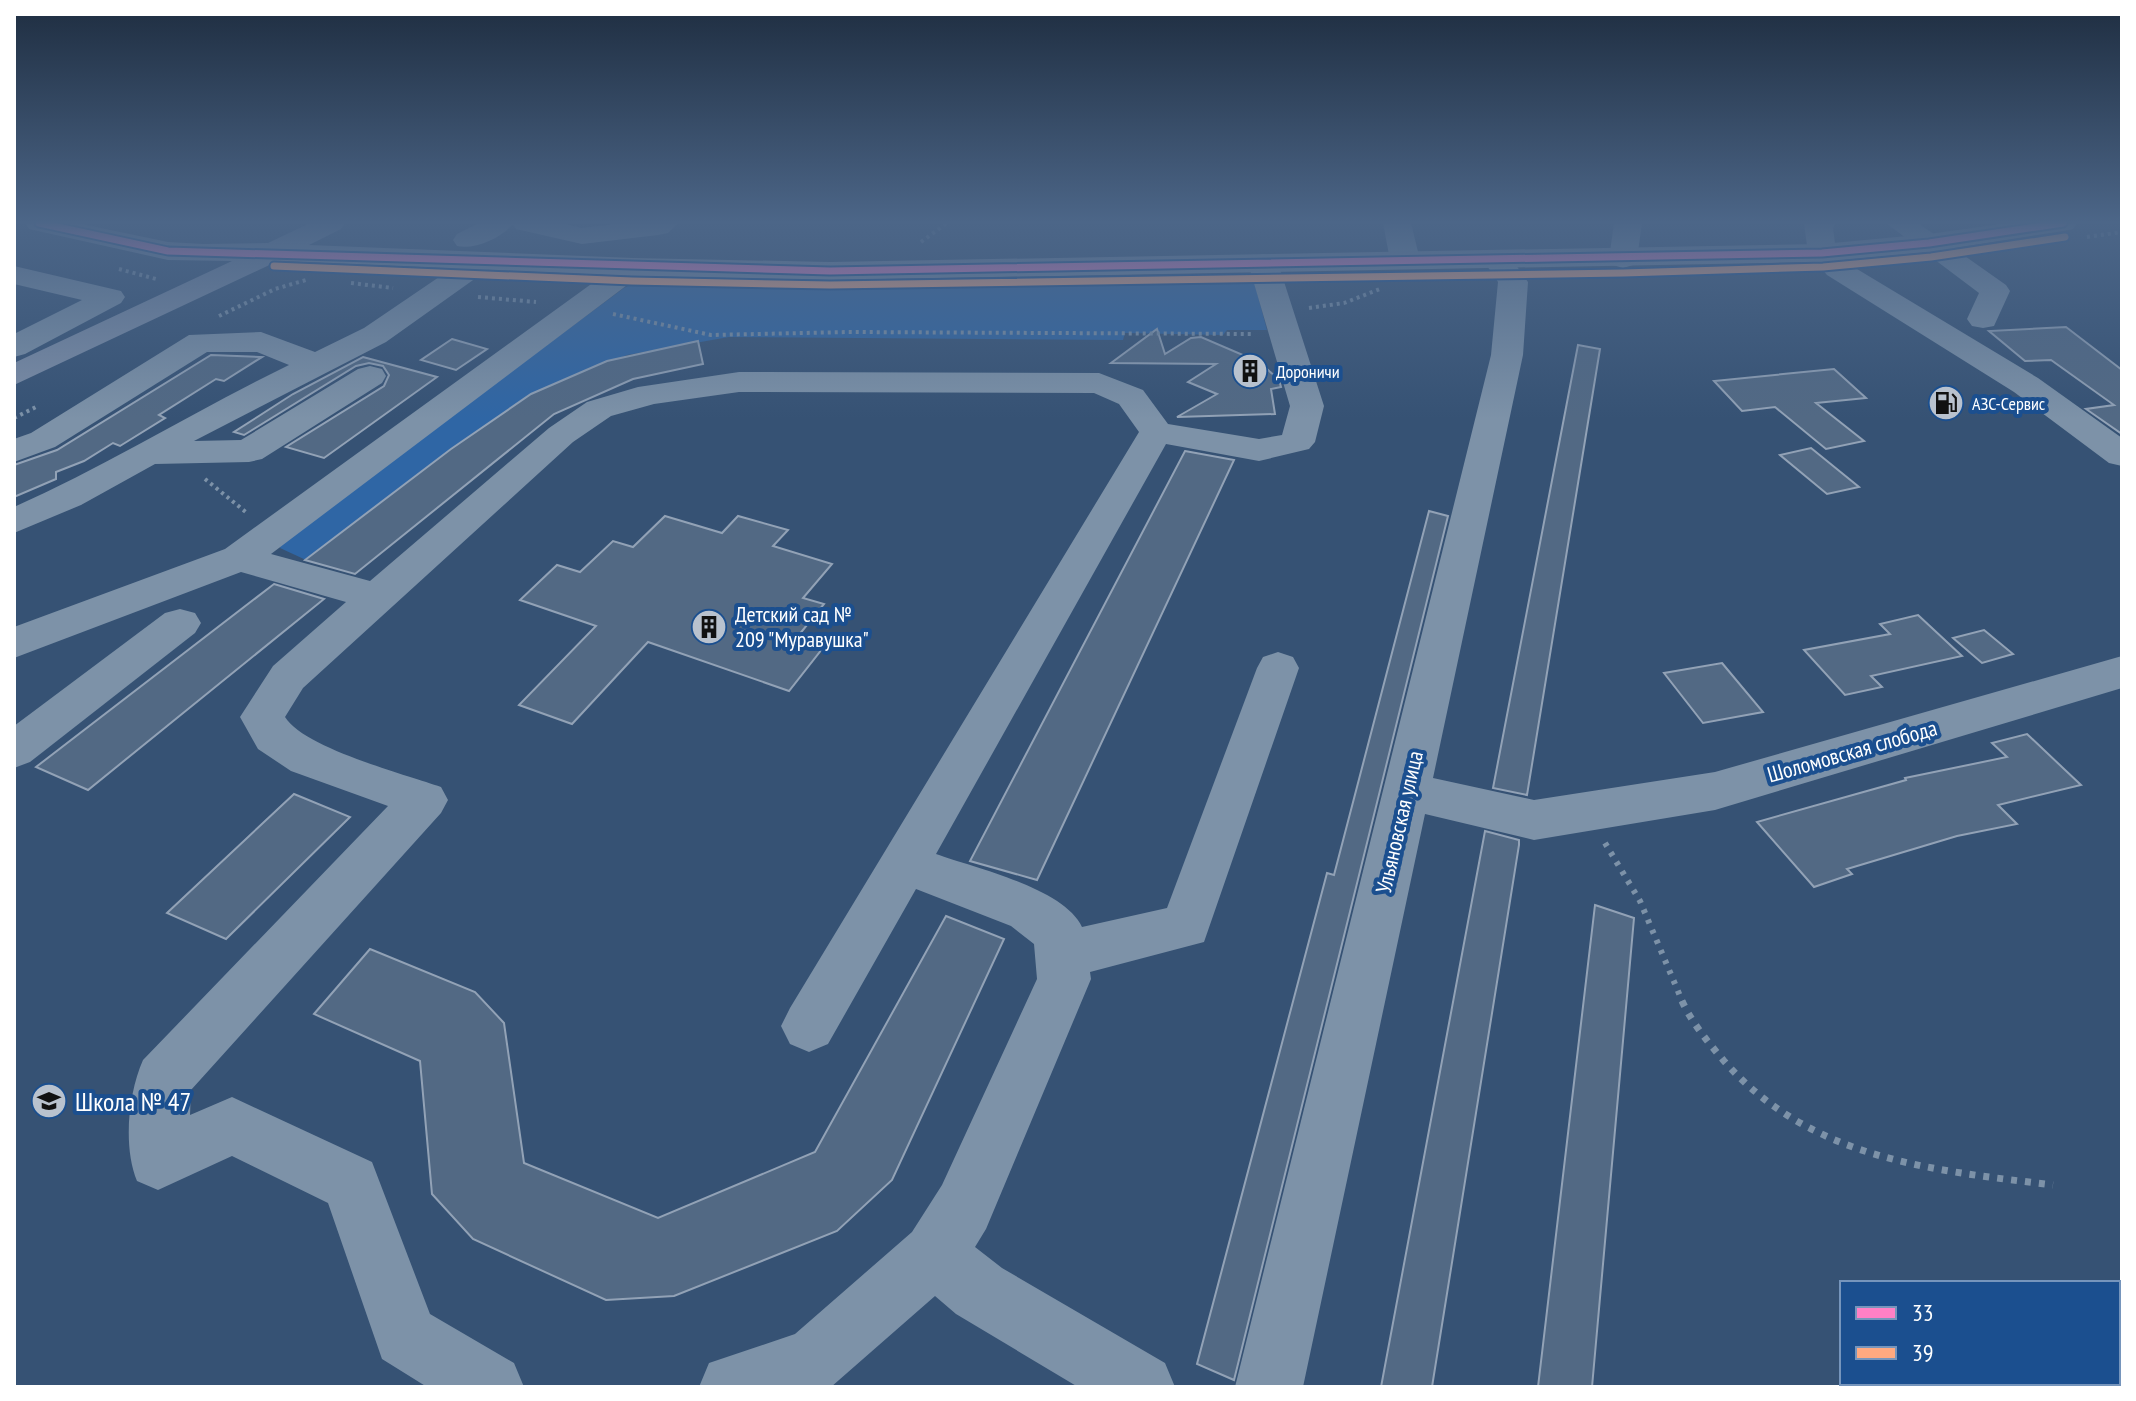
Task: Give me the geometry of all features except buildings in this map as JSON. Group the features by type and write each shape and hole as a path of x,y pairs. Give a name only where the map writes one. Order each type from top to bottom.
{"main road":[{"path":"14,375 198,288"}],"street":[{"path":"16,345 110,297 55,288"},
{"path":"14,521 156,452 375,335 439,288"},
{"path":"14,643 239,558 604,288"},
{"path":"490,1387 405,1336 351,1183 232,1126 158,1160 163,1079 424,800 307,758 274,737 262,717 288,677 561,435 599,409 650,394 739,382 1099,383 1131,397 1156,432 1259,450 1297,442 1307,406 1272,288"},
{"name":"Ульяновская улица","path":"1269,1387 1507,355 1512,288"},
{"path":"1870,288 2026,385 2122,455"},
{"path":"1983,319 1995,291 1991,288"},
{"path":"14,451 43,440 200,342 261,342 316,364"},
{"path":"156,452 249,451 370,376"},
{"path":"809,1026 1156,432"},
{"path":"239,558 391,587"},
{"path":"14,750 180,623"},
{"path":"1061,955 1186,926 1278,668"},
{"name":"Шоломовская слобода","path":"1407,791 1534,820 1715,791 2122,672"},
{"path":"733,1387 814,1361 934,1254 964,1207 1064,979 1059,933 1029,910 904,863"},
{"path":"934,1254 979,1291 1141,1387"}],"path":[{"path":"396,288 581,306 711,335 848,332 1287,334 1289,310 1344,303 1381,288"},
{"path":"248,294 259,296"},
{"path":"156,452 273,533"},
{"path":"1577,813 1611,851 1633,890 1686,1012 1731,1073 1768,1104 1815,1135 1892,1162 2053,1185"}],"shaded area":[{"path":"623,288 1256,288 1267,330 1227,330 1223,335 1125,333 1123,340 729,337 627,355 531,394 451,449 306,560 280,548 282,541"}],"place":[{"name":"Дороничи","path":"1250,371"},
{"name":"АЗС-Сервис","path":"1946,403"},
{"name":"Детский сад № 209 \"Муравушка\"","path":"709,627"},
{"name":"Школа № 47","path":"49,1101"}]}
